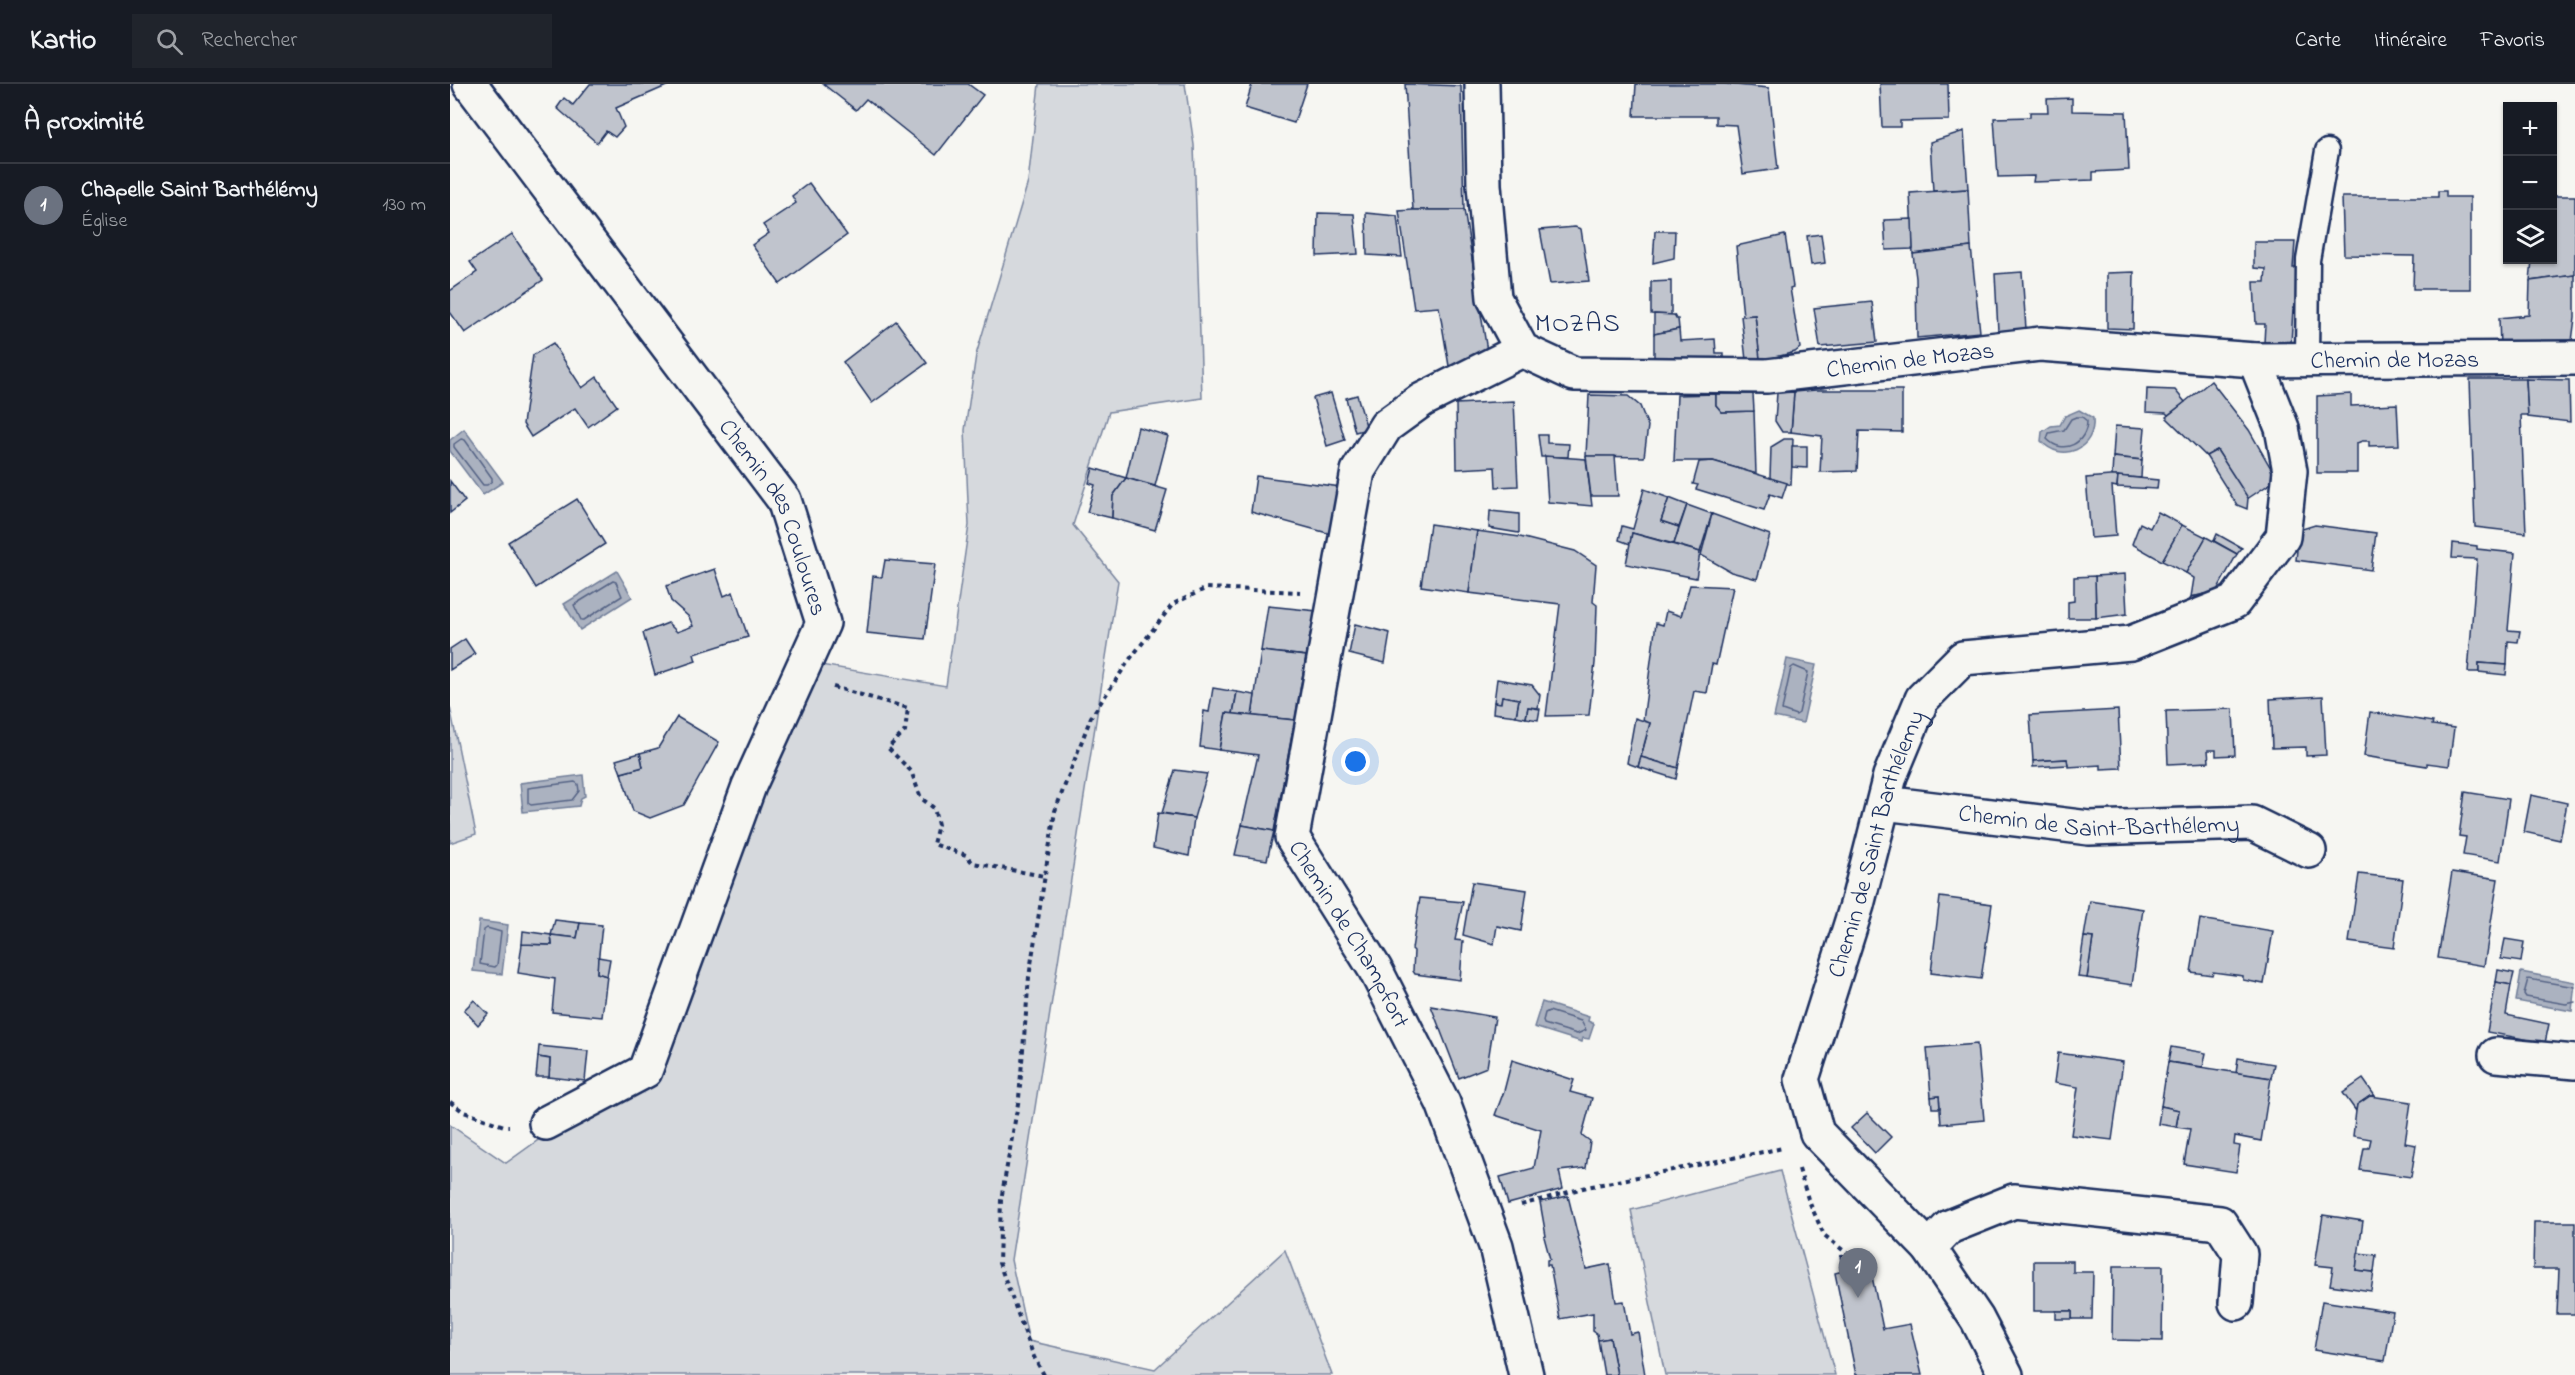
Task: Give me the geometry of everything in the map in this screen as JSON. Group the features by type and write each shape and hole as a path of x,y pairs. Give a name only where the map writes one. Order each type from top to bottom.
{"street":[{"name":"Chemin des Couloures","path":"470,84 784,500 823,623 749,786 645,1071 546,1123"},
{"path":"1482,84 1484,185 1494,298 1522,350"},
{"name":"Chemin de Mozas","path":"1522,350 1574,374 1608,375 1767,376 2040,344 2255,360 2575,358"},
{"name":"Chemin de Champfort","path":"1522,350 1422,399 1386,426 1358,471 1292,837 1375,969 1443,1103 1496,1246 1526,1375"},
{"name":"Chemin de Saint Barthélemy","path":"2006,1375 1977,1319 1929,1248 1816,1133 1802,1079 1857,905 1890,777 1922,699 1963,658 2131,643 2234,602 2283,537 2290,471 2282,428 2255,360"},
{"name":"Chemin de Saint-Barthélemy","path":"1884,803 2089,828 2252,823 2309,851"},
{"path":"2496,1055 2575,1062"},
{"path":"1929,1248 1949,1227 2014,1201 2220,1223 2240,1254 2236,1303"}],"lane":[{"path":"2307,359 2308,260 2327,151"}],"path":[{"path":"1044,1375 1034,1357 999,1263 1001,1200 1019,1098 1029,978 1055,810 1091,717 1130,659 1173,604 1207,588 1337,594"},
{"path":"797,679 860,693 908,708 905,731 888,748 911,771 921,798 934,808 938,825 933,844 966,855 973,863 1044,876"},
{"path":"450,1102 464,1112 504,1126 546,1123"},
{"path":"1485,1215 1587,1186 1777,1149"},
{"path":"1801,1174 1808,1199 1824,1235 1849,1255"}],"shaded area":[{"path":"1039,84 1185,84 1194,145 1202,398 1109,412 1073,525 1118,581 1011,1260 1029,1341 1155,1369 1285,1250 1332,1375 450,1375 450,1125 506,1163 640,1067 797,661 946,686 969,525 965,430 976,355 1028,182"},
{"path":"450,707 476,834 450,843"},
{"path":"1780,1171 1835,1375 1665,1375 1631,1210"}],"water":[{"path":"2079,410 2093,418 2089,438 2083,445 2067,452 2049,448 2041,441 2042,432 2051,426 2060,425 2065,416"},
{"path":"464,429 503,482 483,495 450,451 450,440"},
{"path":"617,571 632,597 580,630 564,604"},
{"path":"1787,659 1816,665 1803,723 1774,717"},
{"path":"583,775 585,796 581,798 579,806 523,812 520,783"},
{"path":"479,921 508,925 502,974 473,971"},
{"path":"2521,972 2575,982 2572,1011 2516,1001"},
{"path":"1542,1002 1589,1017 1588,1021 1594,1024 1589,1039 1583,1038 1582,1042 1534,1027"}],"building":[{"path":"590,84 671,84 616,108 624,127 615,137 606,131 597,143 557,108 564,98 573,105"},
{"path":"823,84 968,84 983,95 936,155 866,99 856,110"},
{"path":"1252,84 1307,84 1294,123 1245,108"},
{"path":"1405,84 1461,86 1464,210 1413,210"},
{"path":"1636,84 1724,84 1769,88 1778,169 1743,174 1736,125 1716,124 1716,116 1634,116"},
{"path":"1880,84 1948,84 1949,120 1900,121 1900,127 1882,127"},
{"path":"2072,98 2072,111 2126,112 2129,170 2093,172 2093,180 2033,182 2034,176 1998,177 1994,118 2030,117 2030,112 2048,112 2047,99"},
{"path":"1964,131 1968,189 1933,191 1930,142"},
{"path":"809,183 847,235 780,284 752,245 769,233 763,225 796,203 792,196"},
{"path":"1968,189 1971,247 1913,254 1910,193"},
{"path":"2438,191 2446,191 2446,197 2470,197 2470,289 2413,289 2414,256 2344,255 2342,197 2438,197"},
{"path":"2557,196 2575,196 2575,275 2530,281 2532,264 2557,264"},
{"path":"1464,210 1488,357 1449,366 1439,307 1414,309 1399,211"},
{"path":"1318,213 1354,214 1358,254 1317,256"},
{"path":"1366,213 1397,216 1402,257 1367,255"},
{"path":"1912,219 1913,249 1886,250 1884,220"},
{"path":"1575,227 1581,229 1589,281 1550,284 1540,230"},
{"path":"1655,231 1675,231 1674,258 1653,263"},
{"path":"512,234 543,280 465,333 450,312 450,291 477,272 470,262"},
{"path":"1821,234 1825,263 1811,265 1807,236"},
{"path":"1785,235 1793,287 1790,288 1800,348 1795,352 1760,361 1755,315 1743,316 1736,246"},
{"path":"2254,242 2295,242 2293,268 2298,268 2297,309 2293,308 2291,344 2264,343 2265,324 2256,324 2254,282 2265,282 2266,269 2254,268"},
{"path":"1971,247 1980,332 1917,338 1916,278 1913,254"},
{"path":"2022,272 2026,329 1998,331 1995,274"},
{"path":"2134,272 2133,329 2107,328 2107,273"},
{"path":"2575,275 2575,318 2572,341 2532,347 2500,346 2499,318 2529,315 2530,281"},
{"path":"1671,281 1671,315 1651,314 1651,282"},
{"path":"1872,302 1877,342 1820,347 1814,308"},
{"path":"1654,314 1674,315 1678,319 1679,329 1654,334"},
{"path":"1755,315 1760,359 1746,360 1741,316"},
{"path":"896,321 927,363 872,403 843,362"},
{"path":"1679,329 1680,341 1715,339 1716,353 1723,353 1723,362 1654,367 1654,334"},
{"path":"553,343 582,388 597,377 617,406 588,427 575,408 531,437 523,424 533,355"},
{"path":"2470,379 2526,379 2528,415 2521,415 2526,533 2475,527"},
{"path":"2526,379 2569,380 2570,422 2528,417"},
{"path":"2211,381 2249,430 2277,479 2247,499 2217,450 2206,456 2166,417"},
{"path":"2147,389 2175,390 2185,402 2168,415 2146,412"},
{"path":"1902,390 1902,432 1859,431 1857,471 1820,472 1822,436 1791,432 1794,392"},
{"path":"1794,392 1791,432 1782,432 1775,421 1777,393"},
{"path":"1331,393 1345,440 1327,446 1313,398"},
{"path":"1716,394 1716,405 1722,412 1754,411 1756,474 1713,461 1674,461 1677,395"},
{"path":"1716,394 1753,394 1754,411 1722,412 1716,405"},
{"path":"2351,394 2351,406 2397,404 2399,445 2369,446 2369,441 2362,441 2357,443 2357,473 2317,473 2317,396"},
{"path":"1357,395 1367,429 1355,432 1346,398"},
{"path":"1589,395 1628,396 1640,406 1648,426 1644,457 1586,456"},
{"path":"1514,401 1518,486 1496,487 1495,467 1457,469 1456,404"},
{"path":"2115,426 2145,428 2142,460 2113,457"},
{"path":"1138,427 1168,436 1155,486 1126,478"},
{"path":"1538,435 1547,435 1547,443 1569,444 1568,457 1541,457"},
{"path":"1784,439 1793,439 1791,485 1770,478 1771,447"},
{"path":"1792,446 1807,446 1807,468 1792,467"},
{"path":"2217,450 2248,498 2247,509 2237,505 2206,456"},
{"path":"1545,456 1586,459 1592,506 1548,502"},
{"path":"1586,456 1615,456 1618,496 1591,496"},
{"path":"2113,457 2142,460 2141,478 2112,476"},
{"path":"1713,461 1787,483 1782,498 1770,494 1764,510 1696,489 1698,485 1693,484 1699,462"},
{"path":"1093,468 1126,478 1113,496 1112,518 1087,512 1095,485 1089,483"},
{"path":"1256,476 1341,487 1331,534 1251,512"},
{"path":"2118,476 2117,487 2112,486 2116,536 2091,538 2086,478"},
{"path":"2118,476 2158,480 2157,489 2117,487"},
{"path":"1126,478 1167,490 1155,530 1112,518 1113,496"},
{"path":"450,481 465,501 450,513"},
{"path":"1644,489 1669,498 1661,521 1679,527 1674,544 1632,533 1630,544 1619,540 1622,526 1633,529"},
{"path":"1669,498 1687,505 1679,527 1661,521"},
{"path":"577,499 605,544 536,588 508,542"},
{"path":"1687,505 1712,514 1700,552 1674,544"},
{"path":"1490,511 1519,514 1519,533 1489,528"},
{"path":"2158,512 2182,525 2162,561 2132,544 2140,523 2150,528"},
{"path":"1712,514 1770,535 1757,579 1731,572 1701,555"},
{"path":"1430,524 1477,531 1469,593 1421,586"},
{"path":"2182,525 2206,537 2186,573 2162,561"},
{"path":"2315,525 2376,533 2371,570 2296,560 2299,530"},
{"path":"1477,531 1520,537 1575,551 1596,565 1593,602 1597,605 1595,663 1589,715 1546,716 1560,604 1469,593"},
{"path":"1632,533 1700,552 1696,578 1626,564"},
{"path":"2217,534 2242,548 2237,554 2214,541"},
{"path":"2206,537 2237,554 2216,592 2191,597 2194,578 2186,573"},
{"path":"2453,543 2477,546 2477,549 2515,553 2508,630 2520,631 2518,642 2508,641 2507,665 2479,663 2479,672 2468,672 2477,559 2452,558"},
{"path":"885,560 935,564 925,639 867,633 873,576 882,577"},
{"path":"715,569 724,596 733,592 748,637 694,654 696,661 655,675 643,633 668,623 677,632 693,626 689,617 671,601 666,586"},
{"path":"2125,574 2127,614 2096,618 2095,576"},
{"path":"2095,576 2096,618 2068,618 2068,602 2074,601 2074,577"},
{"path":"1690,585 1733,587 1716,665 1712,664 1707,693 1694,691 1678,768 1641,757 1650,723 1643,721 1656,623 1663,625 1666,611 1681,616"},
{"path":"2216,592 2189,602 2191,597"},
{"path":"1268,606 1317,611 1314,616 1313,633 1310,634 1308,656 1261,651"},
{"path":"1355,624 1390,633 1385,663 1349,654"},
{"path":"465,639 475,654 450,670 450,649"},
{"path":"1261,651 1306,656 1295,720 1252,716"},
{"path":"2479,663 2507,665 2506,675 2479,672"},
{"path":"1497,679 1532,685 1540,695 1538,708 1528,707 1526,718 1516,716 1519,699 1502,696 1501,703 1494,702"},
{"path":"1213,688 1237,692 1233,714 1226,713 1219,750 1200,747 1204,711 1209,712"},
{"path":"1237,692 1255,695 1252,716 1233,714"},
{"path":"1502,696 1519,699 1516,716 1493,713 1494,702 1501,703"},
{"path":"2323,696 2326,755 2306,756 2306,747 2272,748 2270,699"},
{"path":"1528,707 1540,709 1538,720 1526,718"},
{"path":"2233,709 2235,755 2216,756 2216,750 2208,750 2209,762 2168,764 2166,711"},
{"path":"2118,710 2121,768 2101,769 2101,765 2068,767 2067,759 2033,761 2030,715"},
{"path":"2370,712 2433,722 2432,725 2454,728 2449,766 2427,763 2427,766 2364,756"},
{"path":"1226,713 1295,720 1274,831 1242,825 1258,755 1219,750"},
{"path":"677,717 719,742 684,805 650,818 633,811 621,773 643,767 640,753 658,748"},
{"path":"1635,718 1650,723 1638,767 1627,763"},
{"path":"640,753 643,767 621,773 616,760"},
{"path":"1641,757 1678,768 1676,779 1638,767"},
{"path":"2067,759 2068,765 2033,767 2033,761"},
{"path":"1175,770 1207,774 1194,818 1162,813"},
{"path":"2465,792 2509,799 2500,861 2463,855 2466,837 2459,836"},
{"path":"2531,795 2567,803 2560,840 2524,832"},
{"path":"1158,813 1194,818 1189,856 1153,848"},
{"path":"1242,825 1274,831 1267,860 1235,855"},
{"path":"2452,872 2498,879 2484,966 2438,958"},
{"path":"2359,874 2403,879 2394,948 2349,942"},
{"path":"1472,882 1527,890 1521,931 1497,926 1494,944 1463,935"},
{"path":"1940,897 1992,904 1981,979 1931,973"},
{"path":"1420,898 1463,902 1455,940 1463,941 1460,980 1415,974 1413,971 1414,951 1412,949"},
{"path":"2090,901 2143,909 2132,985 2087,978 2093,938 2084,937"},
{"path":"2200,919 2273,931 2264,984 2243,980 2243,976 2191,972"},
{"path":"555,920 580,923 577,938 551,935"},
{"path":"580,923 602,925 597,973 607,976 602,1017 552,1012 555,979 518,973 522,944 552,945 551,935 577,938"},
{"path":"523,931 551,935 552,945 522,944"},
{"path":"2084,937 2093,938 2087,978 2078,977"},
{"path":"2505,939 2524,942 2521,962 2501,959"},
{"path":"598,957 610,959 607,976 597,973"},
{"path":"2498,970 2514,973 2511,985 2496,982"},
{"path":"2496,982 2511,985 2506,1015 2549,1024 2545,1043 2487,1032"},
{"path":"474,1000 488,1014 478,1025 464,1010"},
{"path":"1431,1006 1495,1017 1487,1067 1459,1078"},
{"path":"1977,1044 1984,1120 1941,1124 1939,1096 1931,1097 1927,1048"},
{"path":"539,1046 588,1051 585,1081 549,1077 550,1059 538,1057"},
{"path":"2171,1047 2206,1053 2203,1067 2168,1062"},
{"path":"2058,1053 2123,1062 2112,1140 2071,1135 2078,1087 2054,1083"},
{"path":"538,1057 550,1059 549,1077 536,1077"},
{"path":"2238,1058 2274,1064 2271,1078 2236,1073"},
{"path":"1512,1060 1574,1080 1570,1092 1592,1098 1582,1135 1590,1141 1586,1168 1559,1171 1563,1189 1508,1204 1500,1177 1534,1168 1541,1130 1495,1115"},
{"path":"2168,1062 2271,1078 2261,1141 2235,1136 2234,1145 2240,1146 2236,1172 2184,1164 2190,1129 2176,1127 2179,1110 2161,1106"},
{"path":"2363,1079 2375,1096 2370,1096 2357,1105 2356,1111 2343,1093"},
{"path":"1939,1096 1940,1108 1932,1108 1931,1097"},
{"path":"2370,1096 2411,1102 2405,1143 2416,1145 2411,1177 2360,1170 2364,1148 2369,1148 2371,1139 2353,1136 2356,1111 2357,1105"},
{"path":"2161,1106 2179,1110 2176,1127 2158,1124"},
{"path":"1867,1113 1891,1137 1875,1153 1851,1128"},
{"path":"1568,1196 1586,1269 1610,1264 1616,1302 1624,1301 1630,1334 1638,1332 1645,1375 1617,1375 1610,1338 1598,1340 1597,1334 1593,1331 1593,1313 1560,1319 1550,1265 1547,1265 1547,1260 1550,1259 1544,1237 1546,1236 1540,1202"},
{"path":"2323,1215 2363,1221 2356,1270 2374,1272 2371,1291 2330,1285 2333,1267 2315,1265"},
{"path":"2534,1222 2575,1222 2575,1314 2557,1314 2559,1269 2533,1269"},
{"path":"1862,1253 1864,1268 1870,1267 1883,1329 1910,1324 1922,1375 1856,1375 1835,1273 1843,1271 1840,1256"},
{"path":"2358,1253 2376,1255 2374,1272 2356,1270"},
{"path":"2034,1261 2073,1261 2073,1272 2093,1272 2092,1319 2072,1319 2072,1311 2034,1311"},
{"path":"2113,1266 2163,1266 2162,1341 2112,1340"},
{"path":"2322,1301 2393,1312 2385,1361 2314,1350"},
{"path":"2056,1311 2072,1311 2072,1319 2056,1319"},
{"path":"1610,1338 1617,1375 1604,1375 1598,1340"}],"place":[{"name":"Chapelle Saint Barthélémy","path":"1858,1298"}],"district":[{"name":"MOZAS","path":"1578,322"}]}
